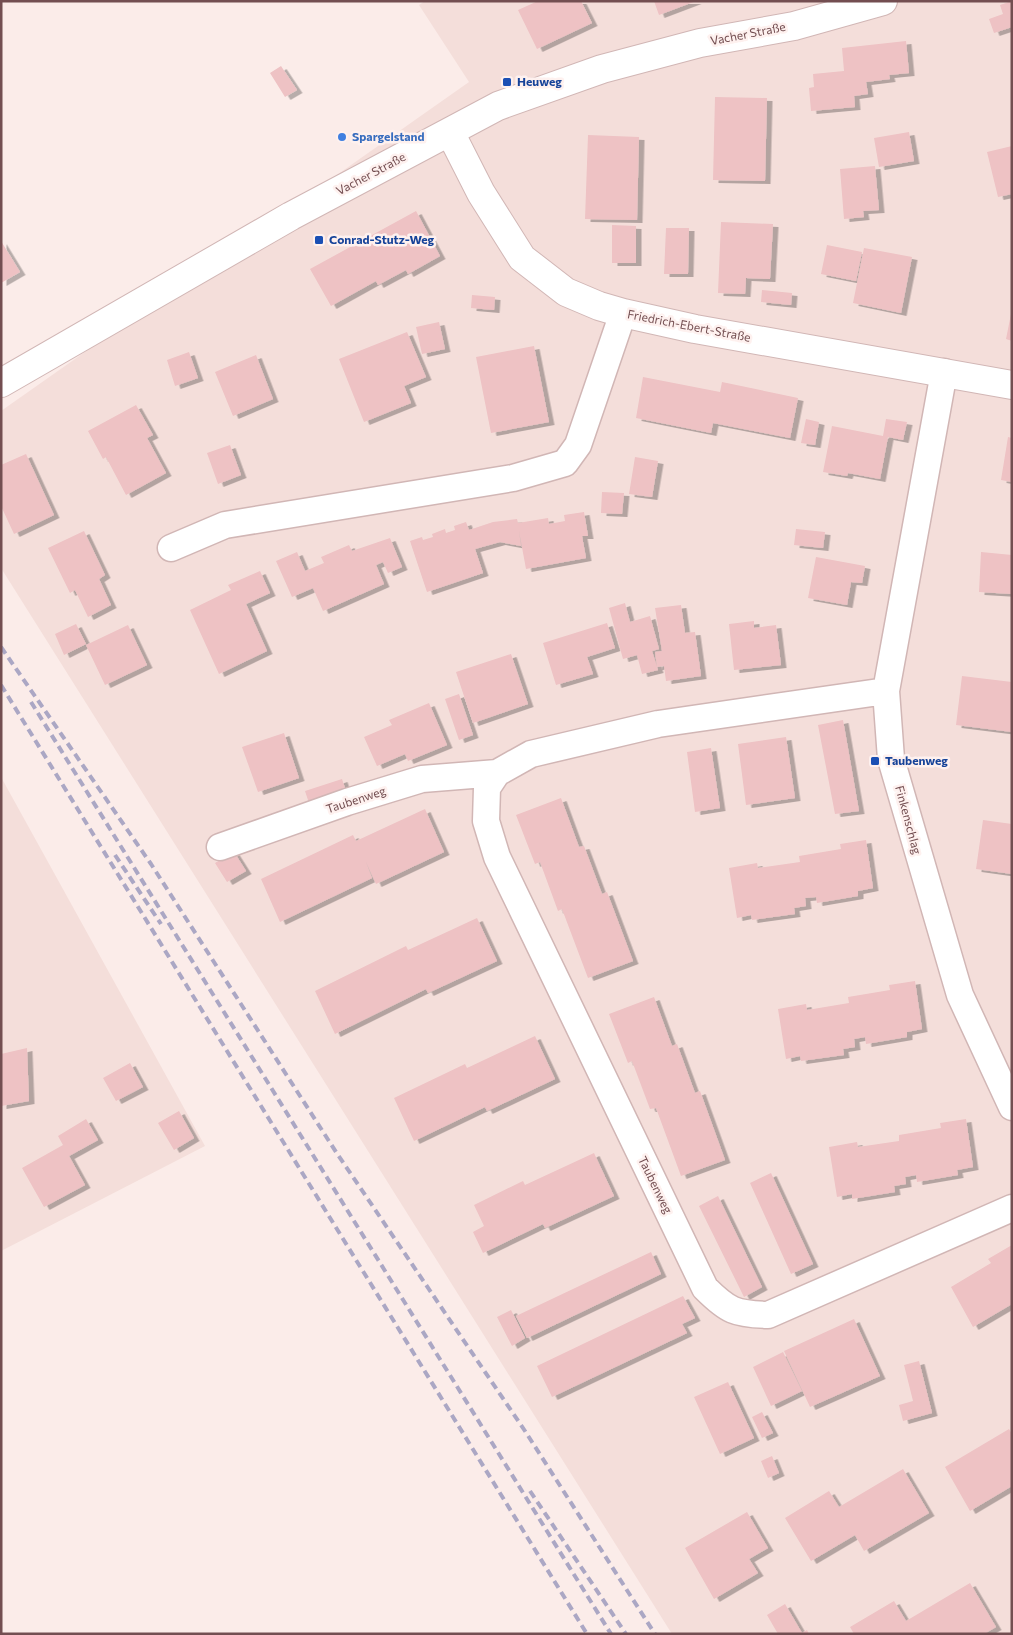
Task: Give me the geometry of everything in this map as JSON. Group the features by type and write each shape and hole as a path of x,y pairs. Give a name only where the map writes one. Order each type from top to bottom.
{"street":[{"name":"Vacher Straße","path":"1,383 291,216 498,106 602,69 700,43 794,26 884,1"},
{"name":"Friedrich-Ebert-Straße","path":"450,132 481,193 522,258 566,292 599,306 695,329 1012,385"},
{"path":"170,548 225,525 513,478 565,463 578,445 624,313"},
{"name":"Finkenschlag","path":"944,372 886,691 891,759 957,986 1012,1107"},
{"name":"Taubenweg","path":"220,847 347,802 422,779 497,773 531,754 658,724 886,691"},
{"name":"Taubenweg","path":"497,773 487,788 486,821 497,857 705,1288 724,1307 746,1315 768,1315 1012,1208"}],"shaded area":[{"path":"425,1 1012,1 1012,1634 672,1634 1,568 1,411 469,82 419,5"},
{"path":"1,777 205,1146 1,1251"}],"building":[{"path":"538,1 581,1 592,23 537,49 518,10"},
{"path":"654,1 696,1 659,15"},
{"path":"1012,1 1012,27 994,33 989,19 1003,14 1000,5"},
{"path":"906,41 909,73 889,75 890,79 866,82 868,94 854,96 855,107 811,111 809,88 814,87 813,74 844,71 842,48"},
{"path":"281,66 297,90 285,97 270,73"},
{"path":"715,97 767,98 765,181 713,180"},
{"path":"909,132 914,161 879,167 874,138"},
{"path":"588,135 639,137 637,220 585,219"},
{"path":"1012,146 1012,194 998,197 987,152"},
{"path":"875,166 879,210 863,211 864,217 844,219 840,169"},
{"path":"416,211 440,256 408,274 406,270 378,285 376,281 331,306 310,269"},
{"path":"721,222 773,224 770,279 746,278 745,294 718,293"},
{"path":"612,225 636,226 636,263 612,263"},
{"path":"666,228 689,228 688,274 664,274"},
{"path":"1,241 20,272 1,283"},
{"path":"827,245 862,252 856,281 821,274"},
{"path":"864,248 912,257 901,313 853,303"},
{"path":"762,290 792,293 791,305 761,302"},
{"path":"472,295 495,297 494,310 471,308"},
{"path":"1012,314 1012,341 1006,339"},
{"path":"439,322 445,349 422,354 416,327"},
{"path":"407,332 426,377 404,386 411,403 364,422 339,359"},
{"path":"534,346 549,422 491,433 476,357"},
{"path":"189,352 198,378 175,386 167,360"},
{"path":"256,355 273,399 233,416 215,372"},
{"path":"643,377 720,392 722,382 798,398 790,438 713,423 711,433 636,418"},
{"path":"136,405 153,435 147,438 166,473 126,495 106,457 103,459 88,431"},
{"path":"806,419 819,422 815,445 801,443"},
{"path":"886,419 907,422 903,440 888,437 880,479 848,473 847,476 823,472 832,426 883,436"},
{"path":"1008,437 1012,438 1012,482 1001,480"},
{"path":"230,445 241,475 218,484 207,453"},
{"path":"26,454 54,515 14,534 1,506 1,465"},
{"path":"635,457 658,461 652,497 629,494"},
{"path":"602,492 624,493 622,514 601,513"},
{"path":"584,512 588,536 582,536 586,558 526,569 519,531 521,546 500,542 475,549 483,573 427,592 410,541 422,537 423,540 433,537 432,534 445,529 446,533 455,530 454,526 466,522 469,530 493,522 517,519 518,523 548,518 549,524 565,521 564,515"},
{"path":"796,529 825,532 823,548 794,545"},
{"path":"84,531 105,575 99,579 111,605 88,617 75,590 70,593 48,548"},
{"path":"390,538 402,567 388,573 383,562 376,565 384,584 323,611 313,588 292,597 276,561 297,552 305,571 324,563 321,557 349,545 352,551"},
{"path":"981,552 1012,555 1012,594 979,592"},
{"path":"816,557 865,566 862,583 851,582 847,605 808,598"},
{"path":"260,571 270,593 246,604 267,651 219,674 190,610 231,590 228,585"},
{"path":"625,603 630,622 650,616 659,649 652,651 658,670 642,674 637,655 623,659 609,608"},
{"path":"681,605 685,633 695,632 701,676 666,681 664,666 657,667 655,652 662,651 655,608"},
{"path":"754,621 754,628 776,625 781,665 734,670 729,624"},
{"path":"607,623 615,648 587,657 593,674 556,685 543,643"},
{"path":"76,624 86,644 64,655 55,634"},
{"path":"128,625 147,665 105,685 86,645"},
{"path":"511,654 528,704 473,723 456,672"},
{"path":"962,676 1012,682 1012,732 956,725"},
{"path":"459,694 473,735 459,740 445,699"},
{"path":"429,703 447,745 408,761 405,754 377,766 364,737 392,725 389,720"},
{"path":"843,720 859,811 835,814 818,725"},
{"path":"284,733 299,778 258,792 242,747"},
{"path":"786,737 795,798 746,805 738,744"},
{"path":"711,748 720,808 695,812 687,752"},
{"path":"342,779 347,794 310,806 305,791"},
{"path":"561,798 579,847 584,846 602,894 607,892 633,961 588,978 562,909 558,911 540,862 535,864 516,815"},
{"path":"425,809 444,852 376,884 366,862 372,878 280,922 261,879 353,835 356,841"},
{"path":"983,820 1012,824 1012,874 976,869"},
{"path":"866,840 873,888 858,891 858,896 817,903 816,897 805,898 806,906 794,908 795,914 752,920 751,915 737,918 729,868 757,863 758,868 800,862 799,856 841,849 840,844"},
{"path":"234,852 246,871 227,882 215,863"},
{"path":"477,918 497,961 428,993 426,989 335,1034 315,991 406,946 408,950"},
{"path":"915,981 922,1029 907,1032 907,1037 866,1044 865,1037 854,1039 855,1047 843,1049 844,1055 801,1061 800,1056 786,1059 778,1009 806,1004 807,1010 849,1003 848,997 890,990 889,985"},
{"path":"654,997 672,1046 677,1044 695,1093 700,1091 725,1160 681,1176 656,1108 650,1109 632,1061 628,1063 609,1014"},
{"path":"535,1036 555,1079 487,1111 485,1107 414,1141 394,1098 465,1064 467,1068"},
{"path":"27,1048 29,1101 1,1106 1,1054"},
{"path":"130,1063 143,1087 116,1101 103,1078"},
{"path":"179,1111 194,1138 174,1150 158,1123"},
{"path":"86,1119 98,1140 69,1156 85,1185 44,1207 22,1168 63,1145 58,1136"},
{"path":"966,1119 973,1167 957,1170 958,1175 917,1182 916,1175 905,1177 906,1184 894,1186 895,1192 852,1199 852,1194 837,1197 829,1147 857,1142 858,1147 899,1141 899,1135 941,1128 940,1123"},
{"path":"594,1153 614,1196 545,1228 543,1224 483,1253 473,1232 484,1226 474,1205 523,1181 525,1185"},
{"path":"771,1173 813,1264 791,1274 750,1183"},
{"path":"718,1196 762,1287 744,1297 699,1206"},
{"path":"1012,1245 1012,1304 973,1327 951,1287 991,1263 988,1259"},
{"path":"651,1252 661,1274 527,1338 516,1316"},
{"path":"683,1296 695,1318 682,1324 687,1333 552,1397 537,1366"},
{"path":"511,1310 525,1338 512,1346 497,1317"},
{"path":"854,1319 880,1376 810,1407 784,1351"},
{"path":"783,1352 802,1391 771,1406 753,1367"},
{"path":"919,1361 932,1413 903,1421 899,1405 913,1401 904,1365"},
{"path":"728,1382 754,1438 720,1454 694,1397"},
{"path":"762,1412 773,1433 762,1438 752,1417"},
{"path":"1009,1429 1012,1434 1012,1486 970,1511 945,1467"},
{"path":"772,1456 779,1473 768,1478 761,1461"},
{"path":"903,1469 929,1513 864,1551 855,1535 811,1561 785,1518 829,1491 839,1507"},
{"path":"747,1512 768,1548 749,1559 758,1573 714,1599 685,1548"},
{"path":"970,1583 996,1627 984,1634 854,1634 850,1627 894,1601 906,1621"},
{"path":"785,1604 802,1633 807,1630 809,1634 778,1634 767,1615"}],"railway":[{"path":"1,647 151,864 336,1152 525,1431 655,1634"},
{"path":"1,685 587,1634"},
{"path":"31,702 611,1634"},
{"path":"115,855 161,924"},
{"path":"530,1491 626,1634"}],"place":[{"name":"Heuweg","path":"507,82"},
{"name":"Spargelstand","path":"342,137"},
{"name":"Conrad-Stutz-Weg","path":"319,240"},
{"name":"Taubenweg","path":"875,761"}]}
